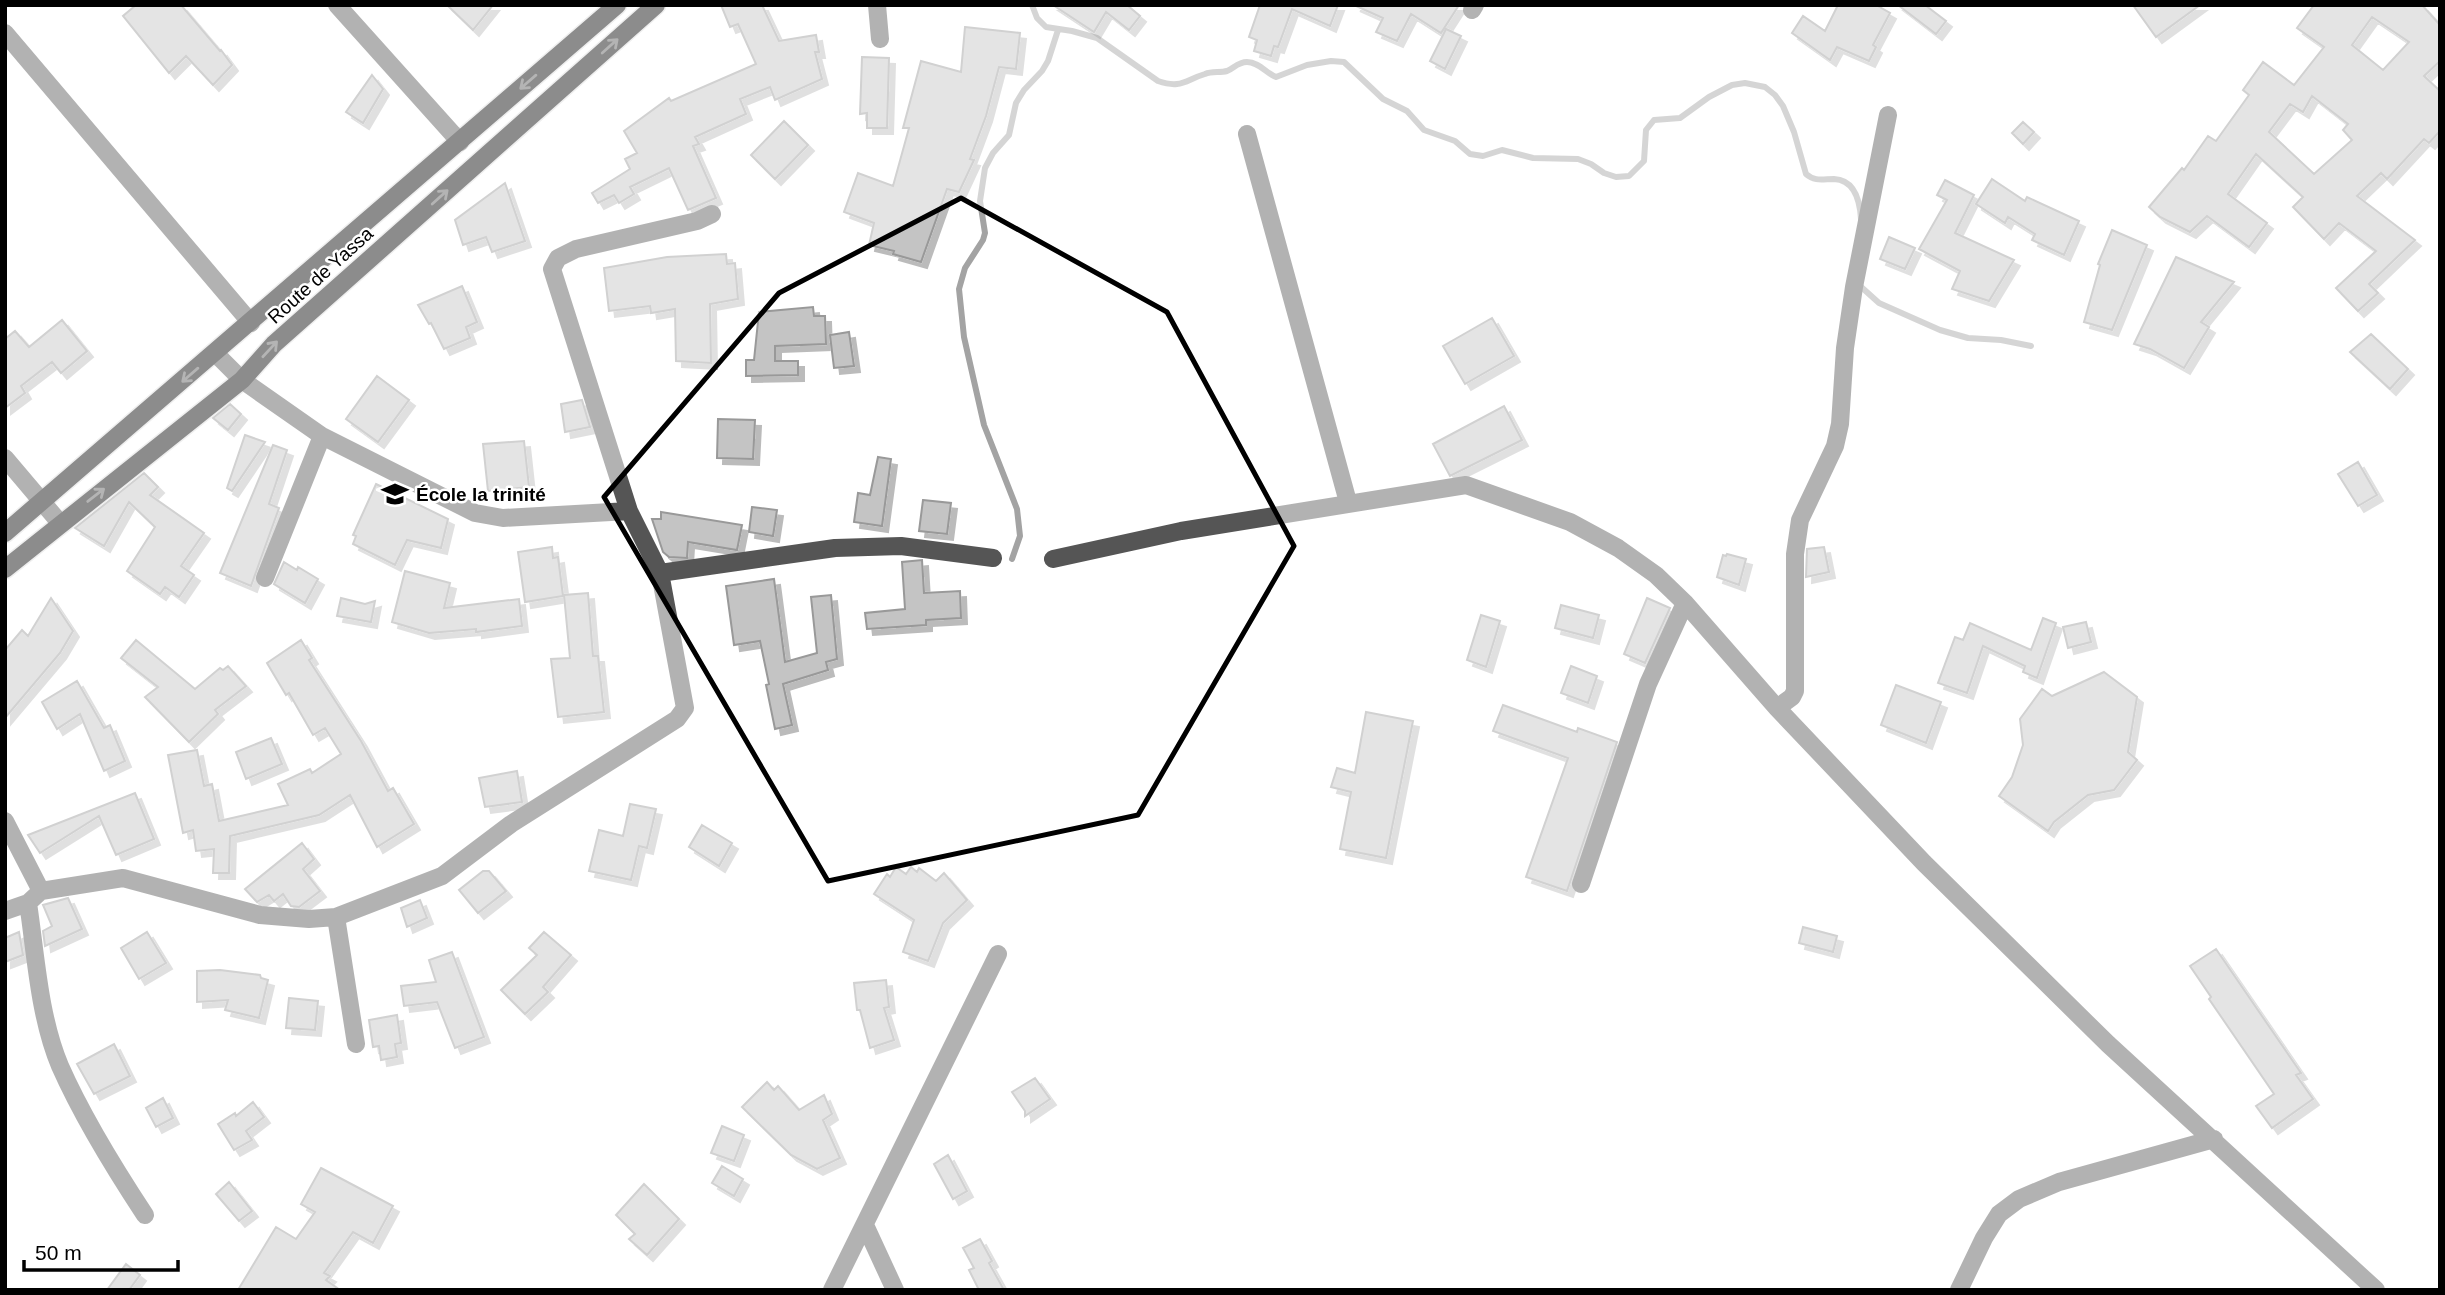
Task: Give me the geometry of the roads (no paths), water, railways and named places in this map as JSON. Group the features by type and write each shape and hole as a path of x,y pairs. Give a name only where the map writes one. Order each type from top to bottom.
{"main road":[{"name":"Route de Yassa","path":"5,533 43,503 617,5"},
{"name":"Route de Yassa","path":"5,569 242,380 274,344 656,5"}],"street":[{"path":"337,5 460,142"},
{"path":"877,5 880,39"},
{"path":"5,33 251,323"},
{"path":"1777,708 1795,691 1796,554 1800,520 1835,446 1840,424 1845,348 1854,287 1888,114"},
{"path":"1247,134 1348,502"},
{"path":"5,911 35,897 123,878 260,915 309,919 336,917 442,876 511,824 677,719 685,708 660,573 629,511 552,270 558,258 576,249 697,221 712,214"},
{"path":"215,353 242,380 322,436 475,513 503,518 629,511"},
{"path":"265,578 322,436"},
{"path":"5,458 61,523"},
{"path":"1053,559 1181,531 1466,485 1570,522 1618,548 1656,575 1685,603 1777,708 1953,891 2108,1044 2376,1290"},
{"path":"660,573 835,548 901,546 993,558"},
{"path":"1581,884 1648,684 1685,603"},
{"path":"5,821 35,897 45,1016 60,1065 114,1167 145,1215"},
{"path":"336,917 356,1044"},
{"path":"832,1290 998,954"},
{"path":"1959,1290 1999,1214 2019,1199 2059,1182 2214,1139"},
{"path":"865,1225 895,1290"}],"waterway":[{"path":"1032,5 1037,18 1046,27 1097,38 1158,81 1183,83 1208,73 1227,71 1244,62 1251,62 1276,77 1307,65 1344,62 1383,99 1407,111 1424,130 1455,141 1470,154 1483,156 1502,150 1533,158 1578,159 1616,177 1629,176 1644,161 1646,130 1654,120 1680,118 1709,97 1732,85 1745,83 1765,87 1783,106 1806,174 1816,179 1834,179 1847,183 1858,199 1861,219"},
{"path":"1012,559 1020,536 1017,509 984,425 964,337 959,289 965,268 985,233 980,201 985,168 993,153 1009,135 1016,103 1048,61 1058,30"},
{"path":"1859,285 1879,303 1940,330 1968,338 2001,340 2031,346"}],"place":[{"name":"École la trinité","path":"395,494"}]}
